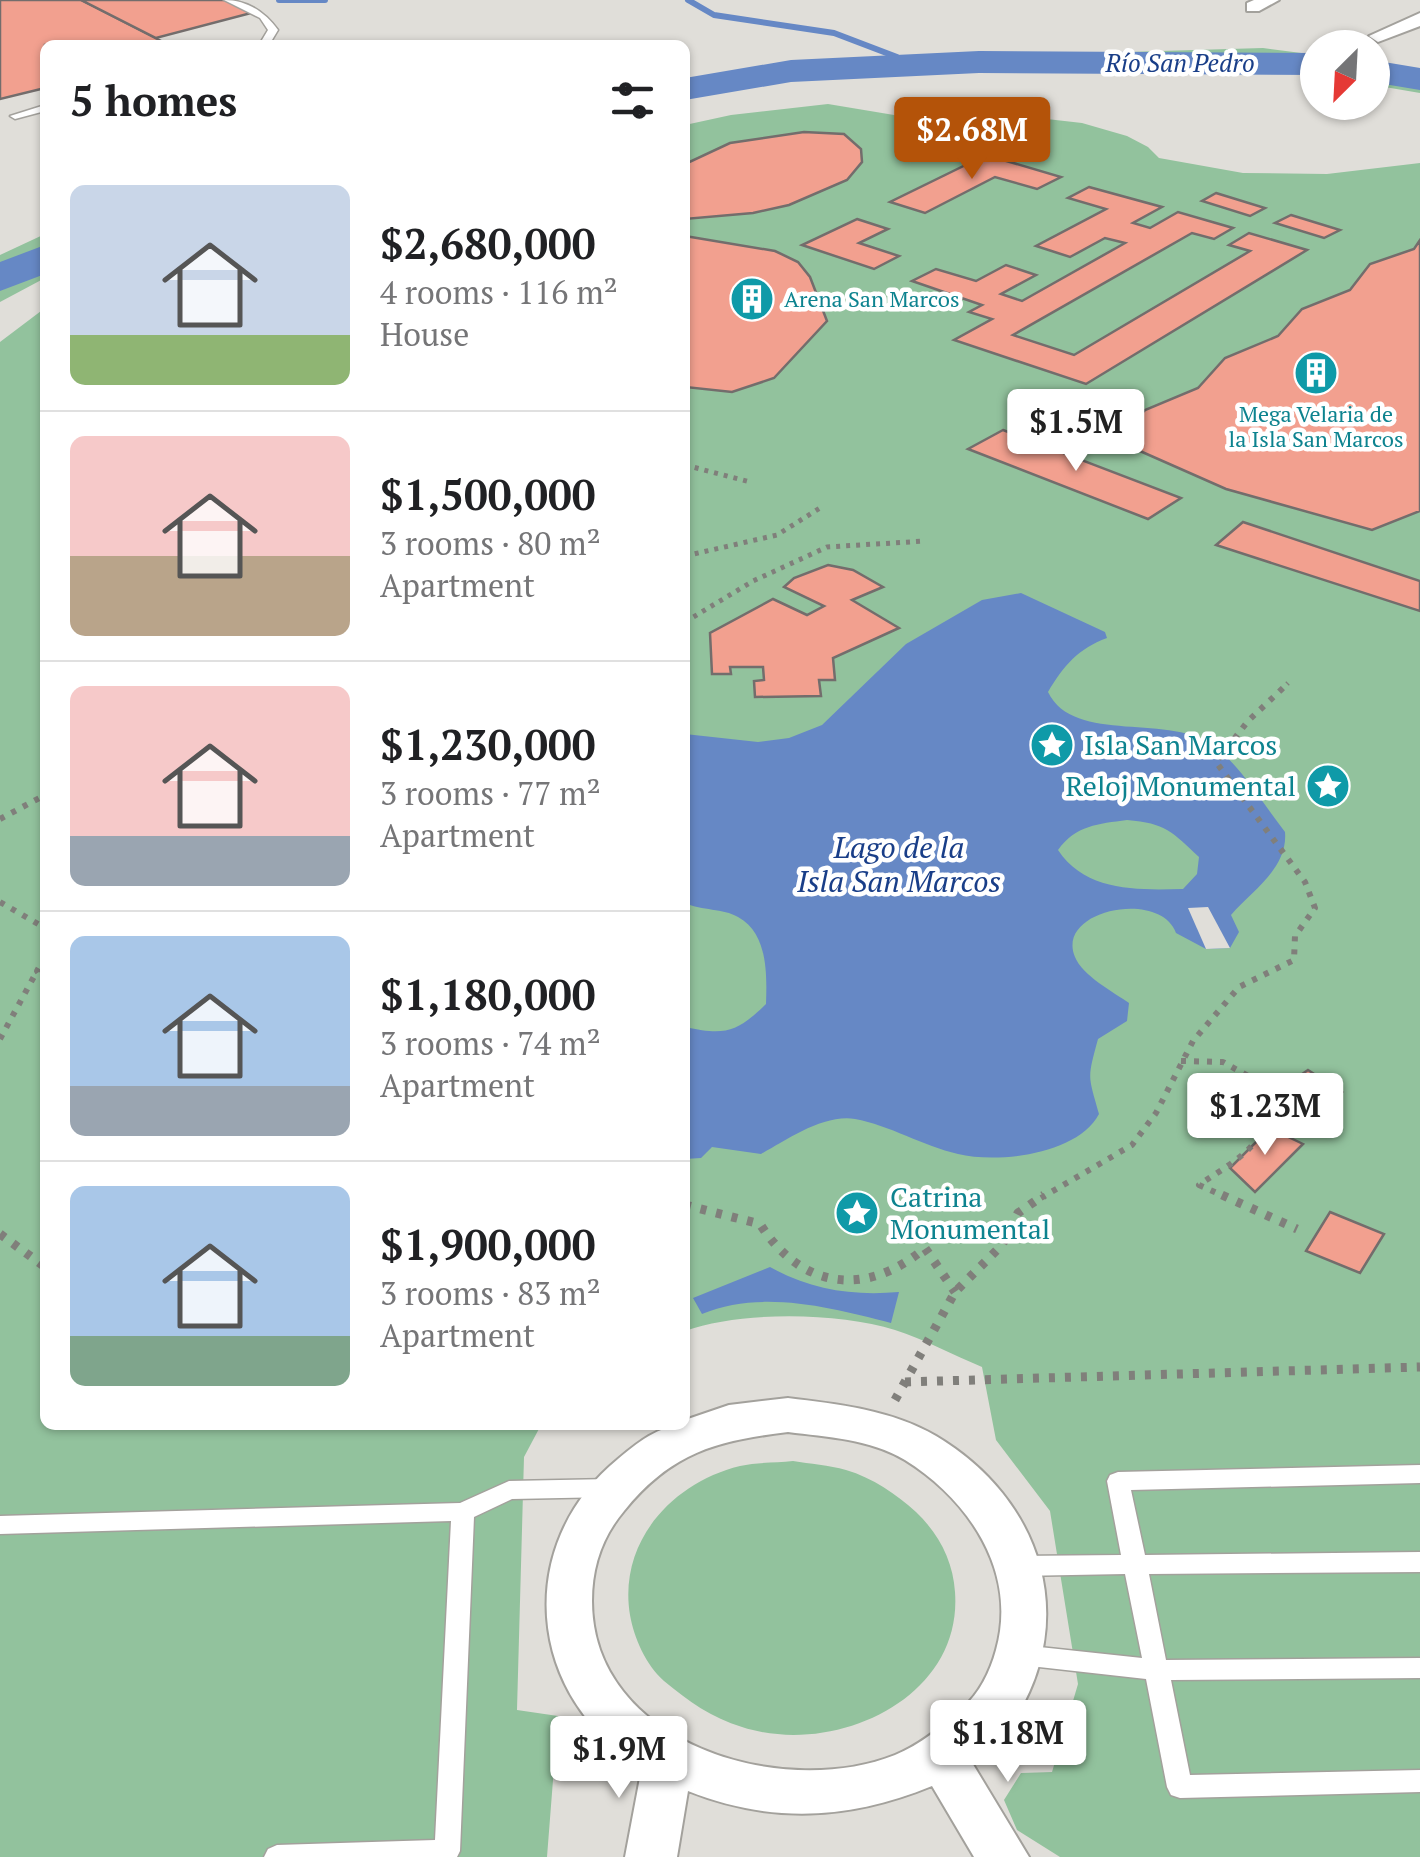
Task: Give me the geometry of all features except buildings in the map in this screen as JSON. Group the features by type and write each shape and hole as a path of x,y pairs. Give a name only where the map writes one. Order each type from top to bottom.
{"street":[{"path":"1390,31 1420,20"},
{"path":"788,1415 856,1423 878,1431 919,1447 971,1486 1008,1536 1026,1594 1021,1655 992,1711 941,1757 878,1785 806,1796 734,1786 668,1759 612,1714 578,1657 567,1596 579,1538 612,1488 661,1448 722,1424 788,1415"},
{"path":"941,1757 1003,1857"},
{"path":"650,1857 668,1759"}],"lane":[{"path":"229,0 263,16 274,30 267,40"},
{"path":"14,116 40,109"},
{"path":"1420,1474 1118,1481 1180,1786 1420,1781"},
{"path":"0,1525 463,1512 510,1490 612,1488"},
{"path":"277,1857 446,1852 463,1512"},
{"path":"1018,1566 1420,1562"},
{"path":"1021,1655 1157,1670 1420,1668"}],"path":[{"path":"690,466 750,482"},
{"path":"690,555 776,534 820,508"},
{"path":"690,619 753,581 827,548 925,540"},
{"path":"878,1431 956,1292 1002,1246 1018,1213 1132,1145 1156,1113 1193,1041 1238,987 1294,960 1295,936 1315,908 1306,882 1216,762 1248,721 1288,684"},
{"path":"0,820 40,797"},
{"path":"0,902 40,925"},
{"path":"0,1039 40,965"},
{"path":"37,970 40,974"},
{"path":"1181,1061 1223,1062 1266,1086 1270,1110 1267,1126 1226,1166 1199,1185 1297,1230"},
{"path":"690,1206 760,1224 779,1253 800,1268 842,1278 879,1278 907,1267 925,1248 956,1292"},
{"path":"0,1234 40,1263"},
{"path":"905,1382 1420,1366"}],"green space":[{"path":"1263,48 1300,53 1300,75 1173,67 941,71 813,77 690,93 690,79 794,62"},
{"path":"1390,66 1420,70 1420,93 1390,88"},
{"name":"Isla San Marcos","path":"828,104 930,121 1038,118 1082,123 1127,136 1159,158 1243,173 1327,174 1420,163 1420,1857 1060,1857 1017,1830 1004,1800 1021,1773 1052,1772 1078,1684 1050,1511 996,1440 982,1367 906,1334 846,1320 761,1317 690,1329 690,124"},
{"path":"40,236 40,281 0,302 0,255"},
{"path":"40,312 40,1430 538,1430 524,1457 517,1710 558,1716 547,1857 0,1857 0,342"},
{"path":"793,1461 856,1473 908,1505 932,1529 943,1549 955,1592 952,1630 938,1662 915,1690 886,1711 852,1726 815,1734 778,1734 742,1727 691,1702 664,1681 646,1659 630,1615 628,1589 632,1564 641,1541 672,1502 715,1474 746,1465"}],"water":[{"name":"Lago de la Isla San Marcos","path":"1021,593 1105,632 1107,638 1073,659 1048,692 1061,708 1079,718 1175,731 1198,737 1217,748 1285,832 1281,857 1267,878 1231,915 1239,932 1230,948 1206,949 1176,933 1166,919 1132,909 1094,917 1080,927 1073,941 1079,964 1129,1003 1127,1021 1098,1039 1090,1077 1099,1114 1074,1139 1036,1153 975,1157 868,1122 843,1118 806,1129 761,1154 712,1147 701,1158 690,1159 690,1028 721,1031 738,1026 766,1004 766,993 764,956 748,924 732,914 690,905 690,735 758,742 789,738 822,725 906,644 982,600","holes":["1127,820 1167,830 1199,857 1197,874 1183,889 1114,886 1083,874 1058,850 1072,835 1088,827"]},
{"path":"770,1267 833,1290 899,1292 891,1323 821,1307 772,1302 748,1303 702,1314 693,1298"}],"pier":[{"path":"1208,907 1230,948 1206,949 1188,908"}],"waterway":[{"path":"279,0 325,0"},
{"path":"688,0 714,15 834,33 897,57 873,67"},
{"name":"Río San Pedro","path":"690,88 791,71 979,62 1300,64"},
{"name":"Río San Pedro","path":"1390,74 1420,79"},
{"name":"Río San Pedro","path":"0,278 40,260"}],"place":[{"name":"Arena San Marcos","path":"752,299"},
{"name":"Mega Velaria de la Isla San Marcos","path":"1316,373"},
{"name":"Isla San Marcos","path":"1052,745"},
{"name":"Reloj Monumental","path":"1328,786"},
{"name":"Catrina Monumental","path":"857,1213"}]}
